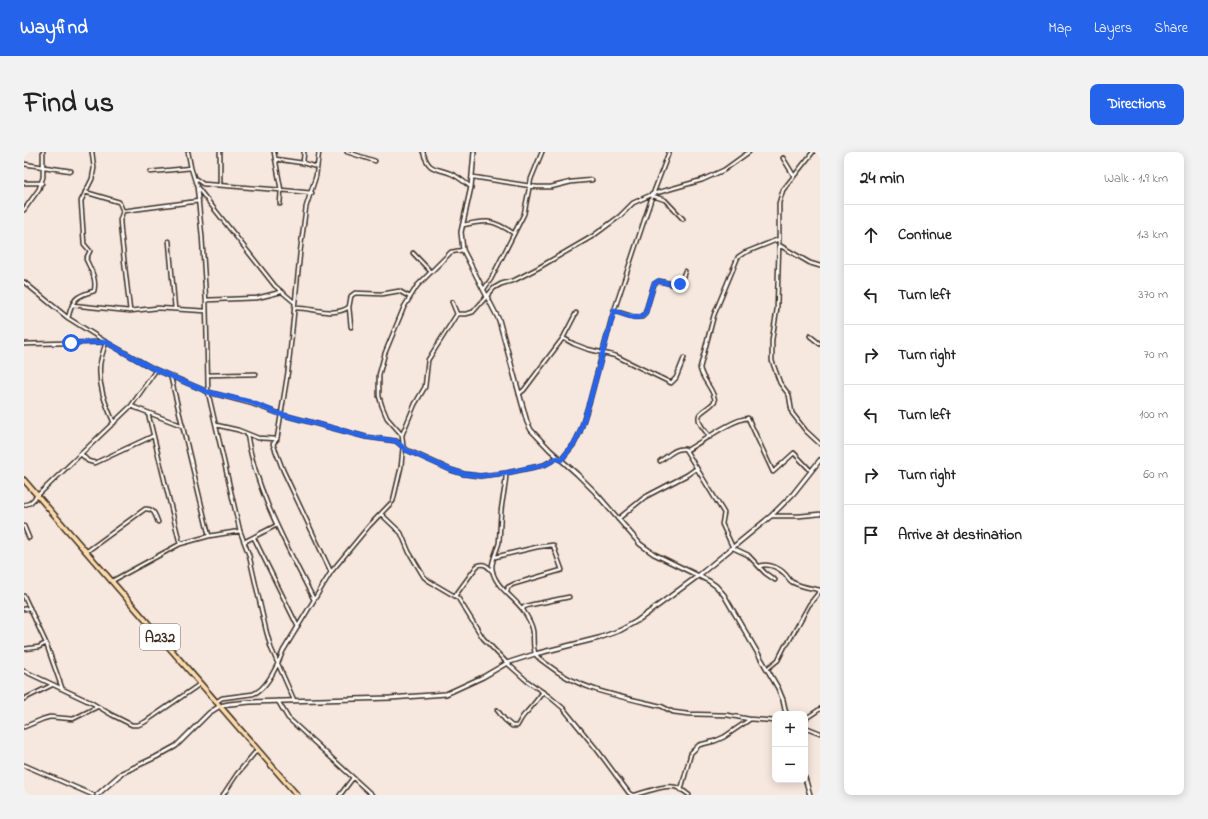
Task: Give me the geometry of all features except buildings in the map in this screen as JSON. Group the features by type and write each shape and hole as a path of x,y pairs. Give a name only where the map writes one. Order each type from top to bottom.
{"main road":[{"name":"A232","path":"24,480 297,795"}],"street":[{"path":"24,210 42,183 44,167 43,152"},
{"path":"68,318 72,305 80,295 94,292 95,289 95,279 86,259 90,251 84,244 81,201 92,179 94,168 92,152"},
{"path":"188,152 199,201 206,300 208,392 240,530 249,555 266,630 294,700"},
{"path":"220,152 220,184"},
{"path":"274,152 281,190 280,204"},
{"path":"303,163 304,152"},
{"path":"319,152 312,193 306,207 294,302 288,371 277,439 274,444 279,460 331,572"},
{"path":"347,152 375,161"},
{"path":"423,152 428,165 435,169 452,174 471,187"},
{"path":"474,152 473,177 461,232 463,250 484,289 501,326 518,394 527,422 535,434 559,459 590,487 640,544 650,551 698,576 709,580 724,595 768,669 783,700 785,711"},
{"path":"484,289 491,279 524,214 531,179 542,152"},
{"path":"24,282 68,318 106,342 156,370 208,392 250,402 280,414 366,437 396,441 406,450 451,470 464,474 480,476 506,473 544,465 559,459 574,444 580,432 590,400 614,311 669,152"},
{"path":"457,314 473,312 486,295 494,288 538,268 593,236 620,216 632,203 702,180 724,170 749,152"},
{"path":"813,152 780,196 778,203 779,244 777,309 772,340 772,361 780,383 789,395 792,413 806,431 820,444"},
{"path":"783,158 794,176"},
{"path":"275,159 303,163 317,167"},
{"path":"24,164 71,171"},
{"path":"150,172 191,168"},
{"path":"473,177 529,187 551,187 578,181 592,180"},
{"path":"195,179 203,184 220,184 312,193"},
{"path":"24,183 42,183"},
{"path":"197,187 281,292 294,302"},
{"path":"85,192 119,202 123,211 120,220 130,311"},
{"path":"653,195 665,200 683,219"},
{"path":"123,211 199,201"},
{"path":"463,225 490,221 500,224 514,233"},
{"path":"710,437 698,417 700,413 712,405 715,401 714,396 701,374 700,368 714,315 738,257 744,253 779,239"},
{"path":"168,241 175,309"},
{"path":"779,244 810,263 820,266"},
{"path":"402,435 389,421 379,396 378,384 385,353 404,307 417,286 451,252 463,250"},
{"path":"413,253 431,272"},
{"path":"614,311 634,317 642,317 645,314 654,284 658,281 677,285 680,284 685,271"},
{"path":"351,327 349,307 351,296 355,293 382,294 399,291 410,297"},
{"path":"206,300 257,298 281,292"},
{"path":"452,302 457,314"},
{"path":"72,305 130,311 157,308 206,311"},
{"path":"294,308 309,308 333,313 349,307"},
{"path":"518,394 524,390 563,338 576,313"},
{"path":"216,702 222,698 258,692 263,687 331,572 369,526 393,501 401,467 403,446 402,435 415,404 425,387 428,360 457,314"},
{"path":"810,336 820,344"},
{"path":"563,338 587,349 616,356 671,383 676,378 684,358"},
{"path":"24,340 25,344 106,342"},
{"path":"106,342 100,364 100,384 103,398 114,423"},
{"path":"24,505 30,503 132,406 156,370"},
{"path":"208,375 256,374"},
{"path":"171,377 209,536"},
{"path":"132,406 183,426"},
{"path":"148,413 180,544"},
{"path":"687,450 741,419 748,418 773,472 794,453 811,471"},
{"path":"216,425 238,430 258,438 277,439"},
{"path":"247,434 255,473 277,525 314,600"},
{"path":"81,454 88,462 95,463 153,436"},
{"path":"660,461 675,450 683,448 687,450 724,512 722,524 733,548 748,555 765,573 775,580"},
{"path":"96,795 122,773 176,746 209,714 220,706 229,704 294,700 390,698 446,694 483,677 507,663 535,654 599,638 621,630 637,621 698,576 771,516 793,494 820,460"},
{"path":"618,519 645,497 687,475 697,468"},
{"path":"493,573 492,566 500,534 506,473"},
{"path":"86,553 146,510 150,509 154,511 158,522"},
{"path":"381,514 401,534 409,552 424,577 429,582 455,596 462,604 483,638 507,663 527,681 563,708 598,751 629,793 635,795 666,787 673,787 682,790 689,795"},
{"path":"771,516 820,514"},
{"path":"244,542 277,525"},
{"path":"24,526 29,538"},
{"path":"112,582 180,544 209,536 240,530"},
{"path":"254,538 298,627"},
{"path":"495,557 537,547 553,545 562,570 514,584 508,587 507,592"},
{"path":"455,596 477,566 481,564 486,565 493,573 497,581 522,609 531,623 535,654 551,667 570,679 582,685 661,706 673,712 727,715 772,721"},
{"path":"760,566 765,564 776,568 785,573 790,581 798,585 820,591 803,615 780,657 768,669"},
{"path":"24,596 46,643 62,689"},
{"path":"522,609 530,605 569,597"},
{"path":"24,609 30,608"},
{"path":"24,649 39,647 46,643"},
{"path":"24,671 92,703 132,725 138,725 145,722 200,683"},
{"path":"24,699 52,684"},
{"path":"498,710 505,720 512,726 517,726 523,716 531,710 543,692"},
{"path":"278,701 288,718 372,795"},
{"path":"24,727 50,717 73,719 97,707"},
{"path":"808,717 820,709"},
{"path":"682,790 691,753 699,745 715,742 724,737 749,719"},
{"path":"808,728 820,733"},
{"path":"223,795 237,774 257,750"},
{"path":"24,765 93,795"},
{"path":"340,795 353,778"},
{"path":"806,783 810,795"}],"route":[{"path":"71,343 106,342 152,368 208,392 250,402 280,414 366,437 396,441 399,442 406,450 451,470 464,474 480,476 532,469 558,458 561,460 571,450 580,432 614,311 634,317 642,317 645,314 654,284 656,282 658,281 677,285 680,284"}]}
